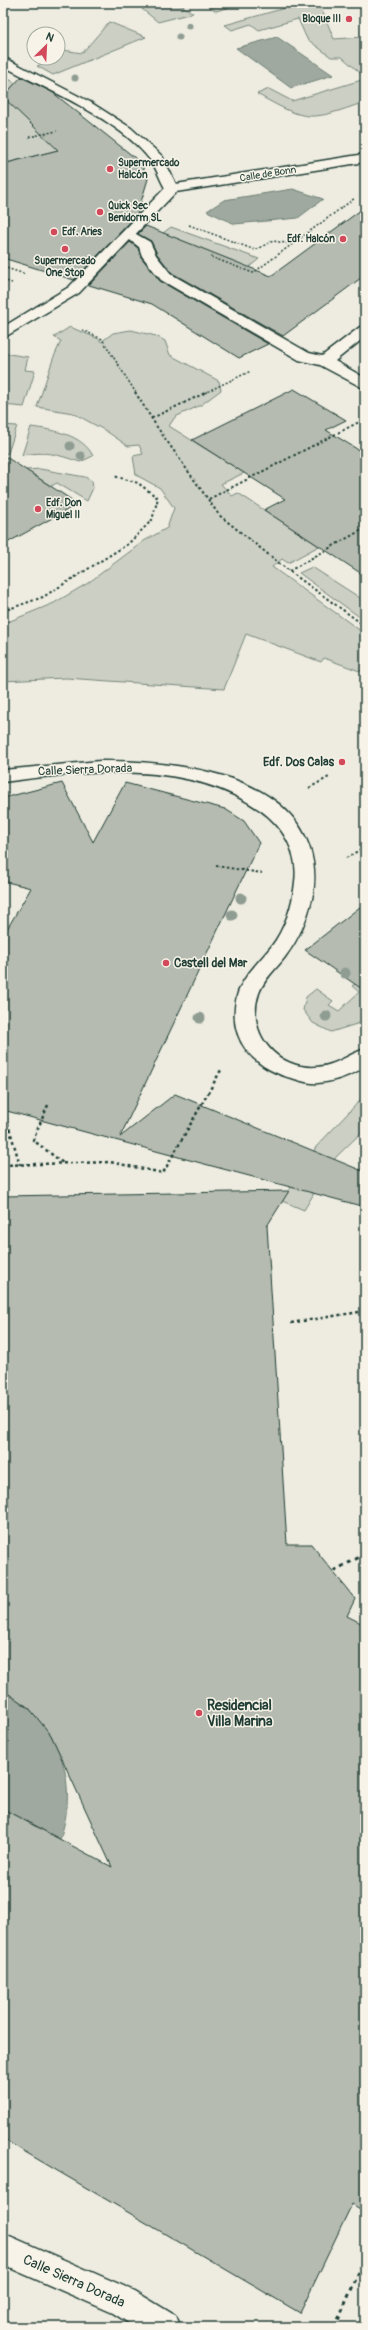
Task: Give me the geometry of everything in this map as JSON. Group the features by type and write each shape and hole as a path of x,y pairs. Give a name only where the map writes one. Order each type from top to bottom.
{"street":[{"path":"3,61 63,93 132,134 157,160 172,189 74,290 3,333"},
{"name":"Calle de Bonn","path":"172,189 365,158"},
{"path":"129,234 145,245 149,256 166,277 304,357 325,361 365,384"},
{"path":"325,361 365,330"},
{"name":"Calle Sierra Dorada","path":"3,776 58,768 126,766 176,772 213,780 248,794 283,816 303,853 306,880 300,909 283,945 254,980 246,1003 247,1033 262,1057 288,1070 318,1075 356,1062 365,1056"},
{"name":"Calle Sierra Dorada","path":"3,2249 124,2302 165,2327"}],"path":[{"path":"211,256 253,273 359,195"},
{"path":"187,224 255,250 268,240 280,240 293,244"},
{"path":"39,311 102,339 152,418 209,499 218,515 279,561 289,571 365,626"},
{"path":"152,418 256,368"},
{"path":"209,499 365,419"},
{"path":"3,609 6,610 43,597 128,544 152,520 158,498 148,486 134,480 114,476"},
{"path":"289,571 365,528"},
{"path":"3,1165 110,1162 163,1173 222,1067 254,1045"},
{"path":"48,1105 33,1140 64,1163"},
{"path":"6,1117 20,1165"},
{"path":"291,1323 365,1311"},
{"path":"334,1571 365,1554"},
{"path":"335,2327 365,2258"}],"shaded area":[{"path":"142,3 178,3 193,13 158,22 142,9"},
{"path":"204,3 246,3 216,11"},
{"path":"292,3 319,3 334,39 365,37 365,77 342,57 331,57 307,39 298,19 259,30 251,24 232,30 225,25 292,6"},
{"path":"109,22 146,37 53,75 37,66 66,66 66,50 82,53"},
{"path":"277,37 333,75 291,88 236,48"},
{"path":"3,76 96,127 58,150 6,163 3,160"},
{"path":"365,79 365,102 332,113 320,115 310,116 299,114 257,94 269,89 292,101"},
{"path":"293,189 323,199 298,218 235,224 207,211 224,200"},
{"path":"171,227 259,259 248,268 163,233"},
{"path":"70,327 99,339 101,342 113,333 131,330 156,336 165,341 170,355 219,381 221,390 201,405 175,417 169,426 244,473 221,484 232,496 238,493 319,546 288,563 282,559 272,567 365,634 365,673 324,658 321,662 246,634 224,689 66,678 3,681 3,624 54,603 88,583 144,541 167,528 174,508 160,488 136,475 133,456 143,454 139,445 128,446 106,431 73,413 37,407 53,359 61,341 54,337"},
{"path":"3,353 28,357 25,370 35,371 24,407 3,405"},
{"path":"3,425 17,426 8,453 3,455"},
{"path":"31,427 66,434 82,443 93,456 80,462 46,453 22,455"},
{"path":"40,469 85,477 92,481 93,488 87,501 57,483 51,486 26,470"},
{"path":"312,567 365,601 365,621 299,573"},
{"path":"357,982 365,987 365,1020 363,1022 331,1032 313,1023 303,1010 306,997 316,989 333,1001 329,1005 339,1011 359,992 352,986"},
{"path":"365,1095 365,1129 336,1157 304,1210 282,1201 316,1147"},
{"path":"3,1691 22,1704 38,1718 51,1735 60,1754 66,1774 67,1795 66,1817 60,1839 3,1809"}],"building":[{"name":"Edf. Aries","path":"21,77 52,92 134,157 143,168 148,179 137,215 74,280 3,258 3,164 58,150 3,97"},
{"path":"365,207 365,275 283,336 172,273 157,254 151,241 138,234 146,226 271,276"},
{"path":"130,242 138,248 141,257 160,281 268,344 239,358 152,304 89,285"},
{"path":"294,389 346,420 326,430 365,454 365,576 264,510 285,499 192,440"},
{"name":"Edf. Don Miguel II","path":"3,455 78,504 3,545"},
{"path":"62,783 93,842 125,783 225,809 244,821 259,843 120,1137 175,1094 365,1172 365,1207 3,1110 3,936 31,888 3,881 3,798"},
{"path":"365,903 365,991 305,950"},
{"name":"Residencial Villa Marina","path":"289,1191 267,1226 287,1544 311,1544 355,1599 347,1616 365,1625 365,2212 352,2204 300,2313 3,2139 3,1809 112,1867 51,1735 29,1708 3,1690 3,1196"}],"place":[{"name":"Bloque III","path":"349,19"},
{"name":"Supermercado Halcón","path":"110,169"},
{"name":"Quick Sec Benidorm SL","path":"100,212"},
{"name":"Edf. Aries","path":"54,232"},
{"name":"Edf. Halcón","path":"343,239"},
{"name":"Supermercado One Stop","path":"65,249"},
{"name":"Edf. Don Miguel II","path":"38,509"},
{"name":"Edf. Dos Calas","path":"342,762"},
{"name":"Castell del Mar","path":"166,963"},
{"name":"Residencial Villa Marina","path":"199,1713"}]}
